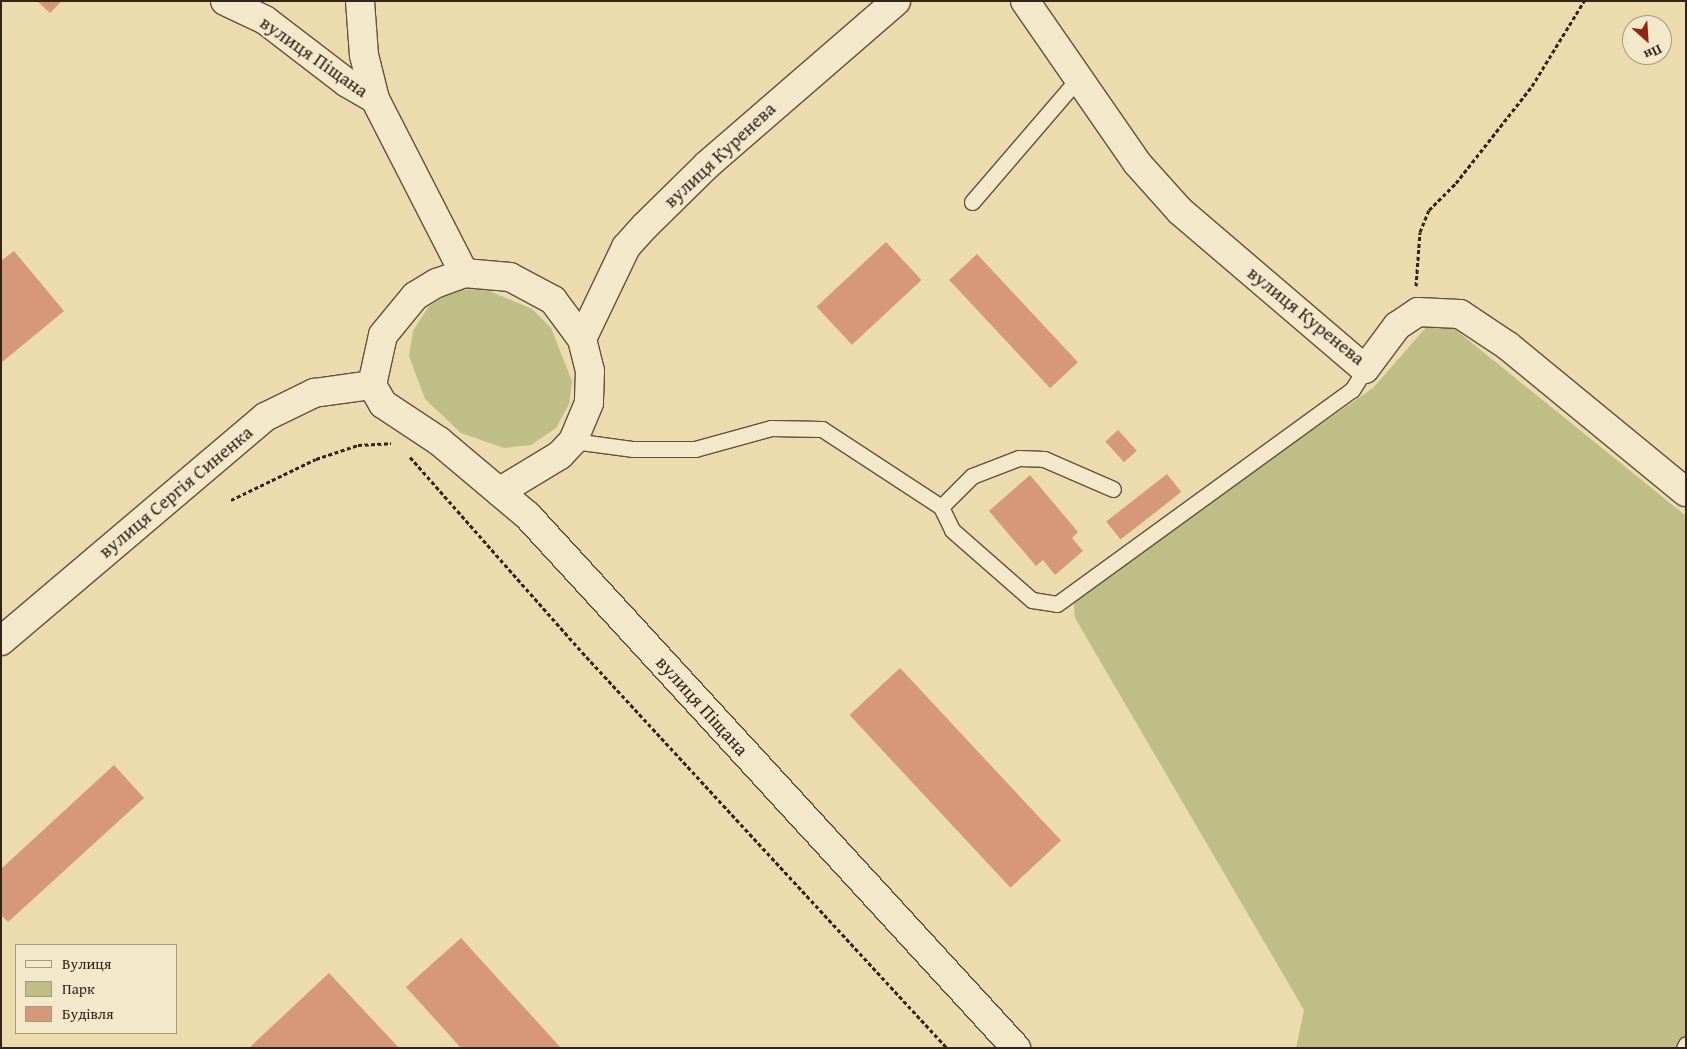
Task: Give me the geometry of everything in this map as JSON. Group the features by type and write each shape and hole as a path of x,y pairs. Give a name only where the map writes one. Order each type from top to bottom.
{"street":[{"name":"вулиця Піщана","path":"225,1 264,20 347,83 375,99"},
{"path":"360,1 364,55 375,99 464,273"},
{"name":"вулиця Куренева","path":"582,339 626,247 645,226 707,165 896,1"},
{"name":"вулиця Куренева","path":"1024,1 1076,81 1137,163 1180,211 1365,369 1397,326 1418,312"},
{"path":"372,385 383,335 397,314 415,296 464,273 510,277 532,285 553,300 582,339 590,371 589,403 573,441 546,467 499,492"},
{"path":"1418,312 1460,314 1479,325 1686,492"},
{"name":"вулиця Піщана","path":"372,385 383,404 439,441 528,516 1016,1048"},
{"name":"вулиця Сергія Синенка","path":"1,641 265,416 314,393 372,385"}],"lane":[{"path":"972,202 1076,81"},
{"path":"573,441 633,449 695,449 771,428 822,429 941,507 952,530 1032,600 1057,604 1352,390 1365,369"},
{"path":"941,507 972,476 1019,458 1044,459 1113,489"},
{"path":"1684,1048 1686,1044"}],"path":[{"path":"1418,312 1416,288 1423,221 1532,86 1584,1"},
{"path":"231,500 316,459 358,445 398,443"},
{"path":"405,450 582,652 947,1048"}],"green space":[{"path":"485,289 532,309 551,328 572,381 569,404 556,428 531,445 504,448 461,433 425,399 409,356 413,331 429,306 456,290"},
{"path":"1429,324 1451,326 1686,516 1686,1038 1680,1048 1296,1048 1304,1010 1075,618 1073,596 1373,388"}],"building":[{"path":"37,1 62,1 50,13"},
{"path":"886,242 921,280 852,345 817,307"},
{"path":"14,251 64,311 1,363 1,261"},
{"path":"977,254 1078,362 1050,388 949,280"},
{"path":"1118,430 1137,451 1124,462 1105,441"},
{"path":"1167,474 1181,492 1120,540 1106,521"},
{"path":"1030,475 1078,532 1072,538 1083,551 1055,575 1043,560 1036,566 989,511"},
{"path":"900,668 1061,841 1010,888 850,715"},
{"path":"114,765 144,798 8,922 1,915 1,869"},
{"path":"461,938 561,1048 461,1048 406,987"},
{"path":"329,973 399,1048 249,1048"}]}
